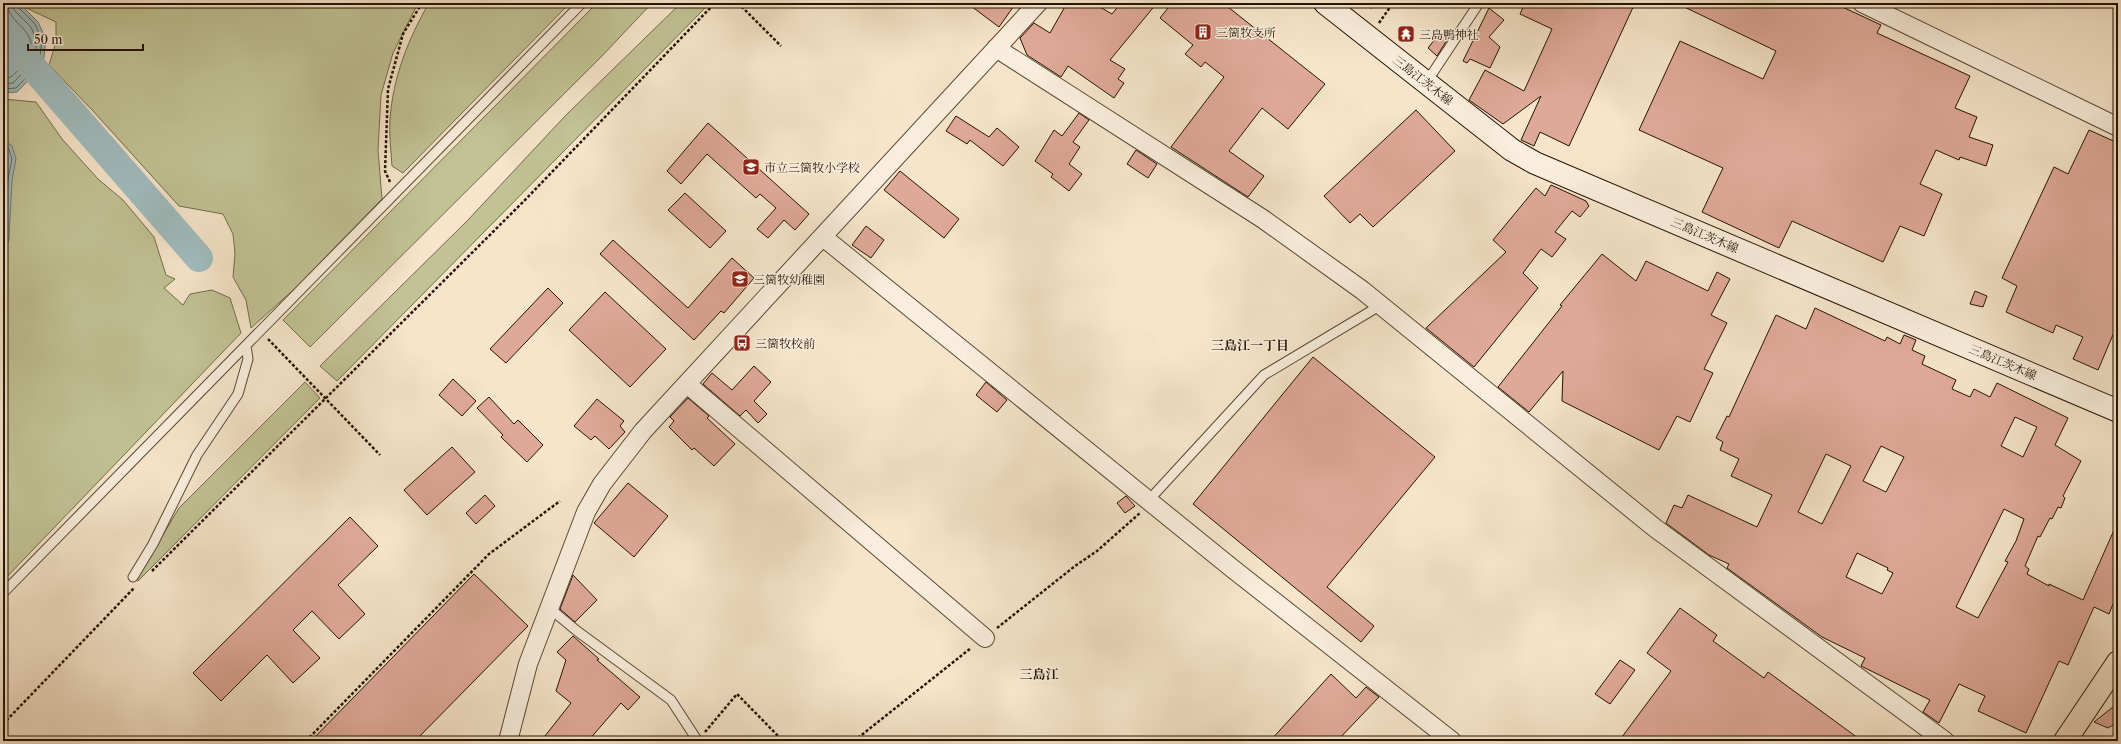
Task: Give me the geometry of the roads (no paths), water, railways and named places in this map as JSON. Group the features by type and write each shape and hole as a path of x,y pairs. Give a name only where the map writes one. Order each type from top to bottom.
{"main road":[{"name":"三島江茨木線","path":"1325,3 1512,150 1535,163 2118,410"},
{"path":"2065,741 2118,662"}],"street":[{"path":"508,741 528,664 548,607 586,512 602,484 643,431 1038,3"},
{"path":"1862,3 2118,127"},
{"path":"996,48 1263,219 1381,305 1655,528 1945,741"},
{"path":"823,237 1233,569 1452,741"},
{"path":"687,384 984,638"}],"lane":[{"path":"3,593 582,3"},
{"path":"1426,83 1479,3"},
{"path":"1149,500 1264,375 1381,305"},
{"path":"137,580 197,455 238,394 248,359 246,346"},
{"path":"548,607 577,631 670,700 698,740"}],"water":[{"path":"3,3 22,3 22,6 38,22 46,39 43,65 17,92 3,93"},
{"path":"3,140 12,146 16,159 12,180 9,239 3,255"}],"waterway":[{"path":"3,33 199,258"}],"place":[{"name":"三箇牧支所","path":"1203,32"},
{"name":"三島鴨神社","path":"1406,34"},
{"name":"市立三箇牧小学校","path":"751,167"},
{"name":"三箇牧幼稚園","path":"740,279"},
{"name":"三箇牧校前","path":"742,343"}],"district":[{"name":"三島江一丁目","path":"1250,345"},
{"name":"三島江","path":"1039,674"}]}
